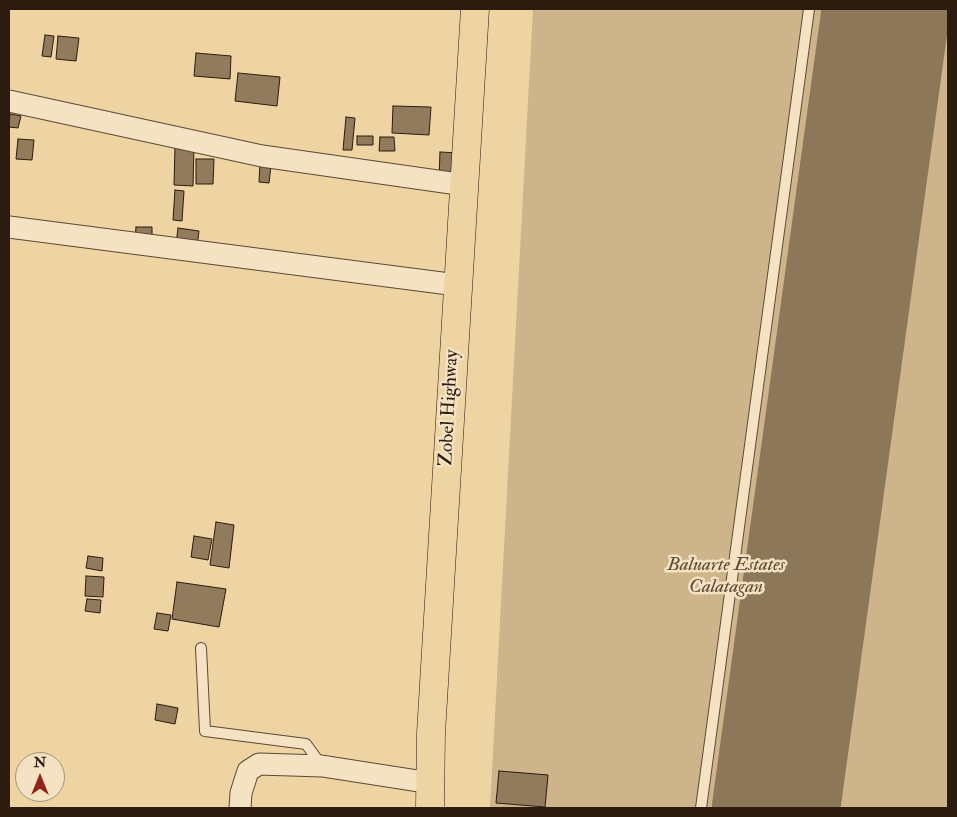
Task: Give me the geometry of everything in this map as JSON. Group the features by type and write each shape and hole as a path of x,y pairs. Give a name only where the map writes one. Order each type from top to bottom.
{"main road":[{"name":"Zobel Highway","path":"430,796 431,733 474,9"}],"street":[{"path":"9,101 262,156 465,185"},
{"path":"9,226 457,285"},
{"path":"240,808 241,794 248,771 259,764 322,766 430,796"}],"lane":[{"path":"701,808 809,9"},
{"path":"201,648 205,731 306,744 322,766"}],"green space":[{"name":"Baluarte Estates Calatagan","path":"533,9 948,9 948,808 490,808"}],"building":[{"path":"45,35 54,36 51,57 42,56"},
{"path":"58,36 79,38 76,61 56,59"},
{"path":"196,53 231,56 230,79 194,76"},
{"path":"238,73 280,77 277,106 235,101"},
{"path":"393,106 431,107 429,135 392,133"},
{"path":"10,114 21,116 18,128 9,127"},
{"path":"346,117 355,118 352,150 343,150"},
{"path":"357,136 373,136 373,145 357,145"},
{"path":"380,137 394,137 395,151 379,151"},
{"path":"18,139 34,140 32,160 16,159"},
{"path":"175,146 194,146 193,186 174,185"},
{"path":"440,152 460,153 459,180 439,179"},
{"path":"196,159 214,159 213,184 196,184"},
{"path":"260,164 271,165 269,183 259,182"},
{"path":"175,190 184,191 182,221 173,220"},
{"path":"136,227 152,227 152,239 135,239"},
{"path":"178,228 199,231 197,247 176,244"},
{"path":"216,522 234,525 229,568 210,565"},
{"path":"194,536 212,539 208,560 191,557"},
{"path":"88,556 103,558 102,571 86,568"},
{"path":"86,576 104,577 103,597 85,596"},
{"path":"177,582 226,589 219,627 172,619"},
{"path":"87,599 101,600 100,613 85,611"},
{"path":"157,613 171,615 168,631 154,629"},
{"path":"157,704 178,708 175,724 155,720"},
{"path":"499,771 548,775 545,807 496,803"}],"runway":[{"path":"776,808 886,9"}]}
